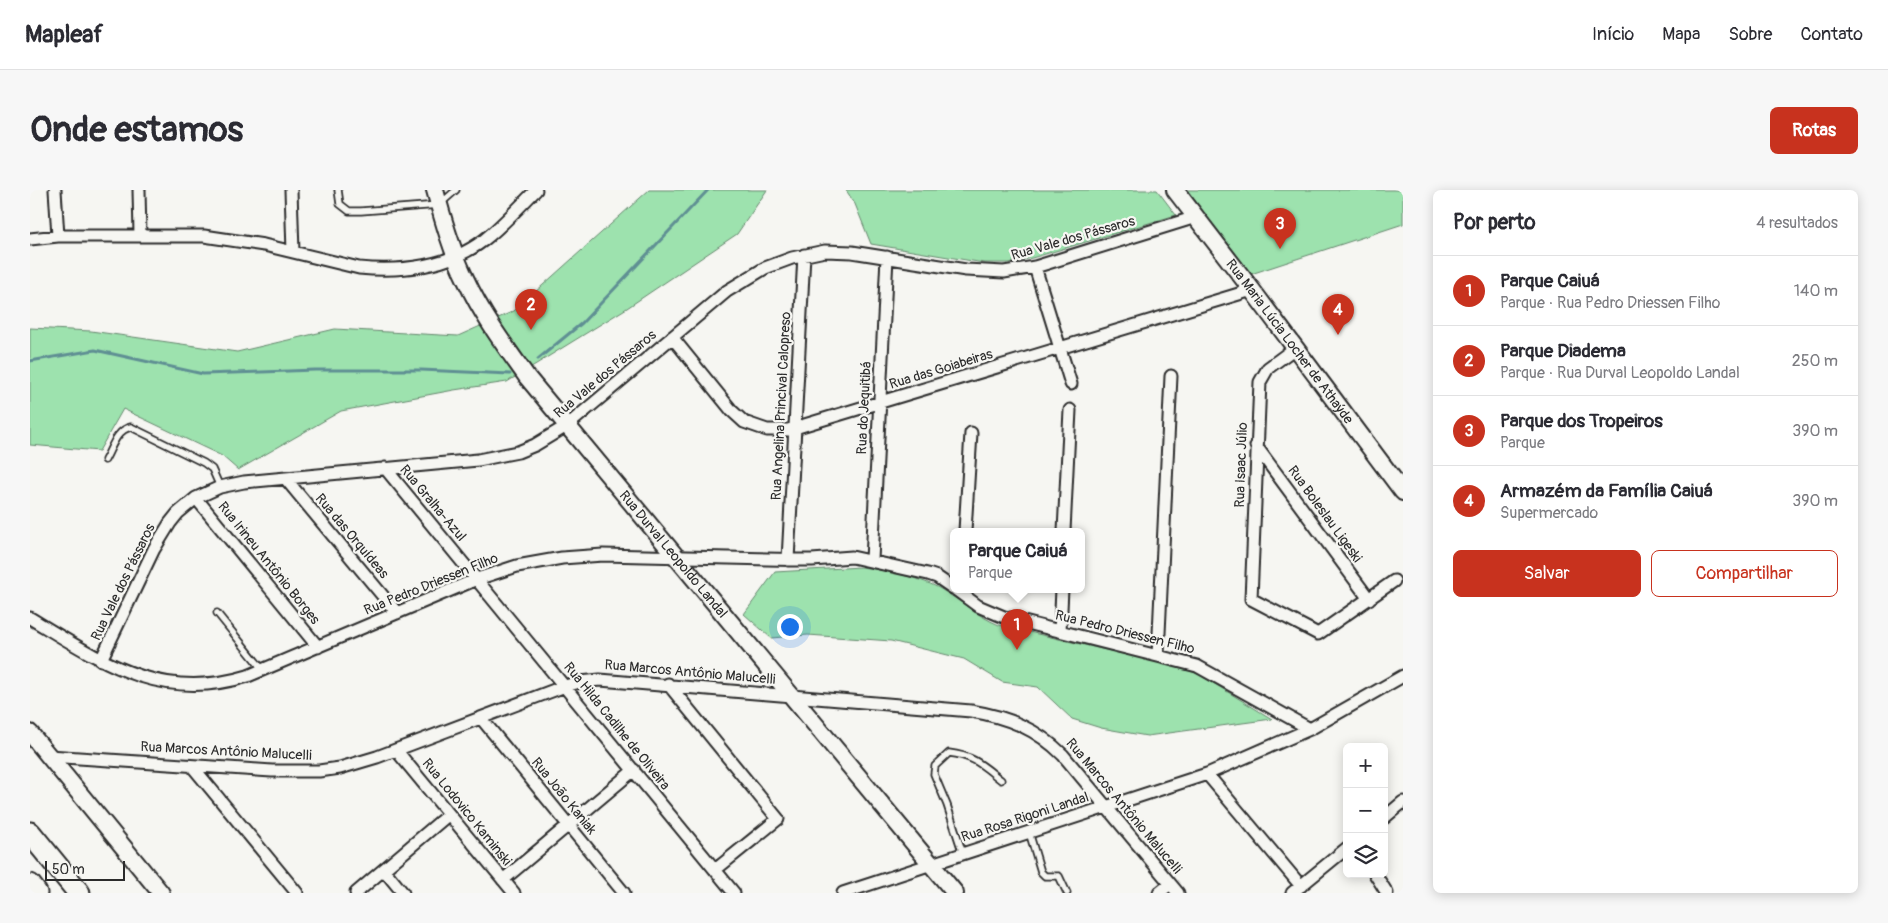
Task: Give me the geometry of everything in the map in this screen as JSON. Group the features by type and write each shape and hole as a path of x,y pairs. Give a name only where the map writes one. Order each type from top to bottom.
{"highway":[{"path":"30,833 79,893"},
{"path":"30,885 36,893"}],"street":[{"path":"55,190 58,236"},
{"path":"139,190 140,235"},
{"path":"291,190 293,252"},
{"path":"30,240 58,236 185,235 223,237 347,265 374,269 415,267 456,257 482,241 510,217 536,190"},
{"name":"Rua Maria Lúcia Locher de Athaýde","path":"1175,190 1403,492"},
{"name":"Rua Durval Leopoldo Landal","path":"437,198 456,257 466,281 493,328 528,377 955,893"},
{"name":"Rua Vale dos Pássaros","path":"101,660 162,536 178,513 196,498 220,487 244,482 499,456 535,445 568,425 737,284 765,268 804,255 838,251 946,267 1004,272 1035,267 1196,217"},
{"name":"Rua Angelina Princival Calopreso","path":"788,560 804,255"},
{"name":"Rua do Jequitibá","path":"872,560 887,257"},
{"path":"1035,267 1071,384"},
{"name":"Rua das Goiabeiras","path":"672,337 732,411 744,422 754,427 778,431 795,429 1252,290"},
{"name":"Rua Isaac Júlio","path":"1295,348 1268,368 1260,382 1251,599 1318,634 1369,599"},
{"path":"1158,655 1171,376"},
{"path":"1064,528 1070,410"},
{"path":"965,528 971,433"},
{"name":"Rua Boleslau Ligeski","path":"1256,446 1369,599"},
{"name":"Rua Gralha-Azul","path":"385,468 477,579"},
{"name":"Rua das Orquídeas","path":"284,478 396,613"},
{"name":"Rua Irineu Antônio Borges","path":"196,498 318,647"},
{"name":"Rua Pedro Driessen Filho","path":"30,618 101,660 145,678 164,683 184,685 227,683 263,670 477,579 517,566 562,558 603,555 812,560 846,557 872,560 928,574 950,586"},
{"name":"Rua Hilda Cadilhe de Oliveira","path":"477,579 734,893"},
{"path":"1369,599 1394,581"},
{"name":"Rua Pedro Driessen Filho","path":"962,593 990,612 1188,663 1206,670 1310,729"},
{"path":"1060,631 1062,593"},
{"name":"Rua Rosa Rigoni Landal","path":"843,893 1207,774 1310,729 1403,676"},
{"name":"Rua Marcos Antônio Malucelli","path":"49,756 287,772 319,771 357,764 565,686 600,680 668,684 971,711 1004,718 1021,724 1052,744 1174,888"},
{"path":"668,684 778,819 715,870"},
{"name":"Rua João Kaniak","path":"482,718 624,893"},
{"path":"30,734 162,893"},
{"name":"Rua Lodovico Kaminski","path":"396,750 514,893"},
{"path":"192,766 296,893"},
{"path":"503,880 634,770"},
{"path":"1207,774 1296,889 1343,851"},
{"path":"1388,815 1403,802"},
{"path":"356,893 449,814"},
{"path":"384,870 403,893"},
{"path":"1378,878 1387,893"},
{"path":"1160,893 1174,888"}],"lane":[{"path":"338,190 340,204 349,211 437,198 456,190"},
{"path":"105,460 118,435 124,429 131,427 204,463 212,469 220,487"},
{"path":"217,613 263,670"},
{"path":"963,854 947,805 934,774 935,766 949,753 959,754 974,758 1001,780"},
{"path":"1029,832 1041,872 1045,876 1059,876 1066,893"}],"green space":[{"path":"649,190 767,190 737,234 627,308 507,382 341,411 238,470 222,456 123,409 99,451 30,445 30,328 91,331 237,352 335,329 458,336 514,311"},
{"path":"846,190 1157,190 1176,215 1032,258 1009,263 984,263 871,244 855,204"},
{"path":"1187,190 1403,190 1403,224 1251,274"},
{"path":"861,567 901,574 931,584 999,625 1183,668 1200,675 1272,719 1147,736 1101,728 1072,719 1038,687 1002,682 964,659 891,641 808,635 771,638 744,614 775,572"}],"waterway":[{"path":"538,359 582,323 708,190"},
{"path":"30,361 95,350 203,374 315,370 421,370 510,374"}],"place":[{"name":"Parque dos Tropeiros","path":"1280,249"},
{"name":"Parque Diadema","path":"531,330"},
{"name":"Armazém da Família Caiuá","path":"1338,335"},
{"name":"Parque Caiuá","path":"1017,650"}]}
